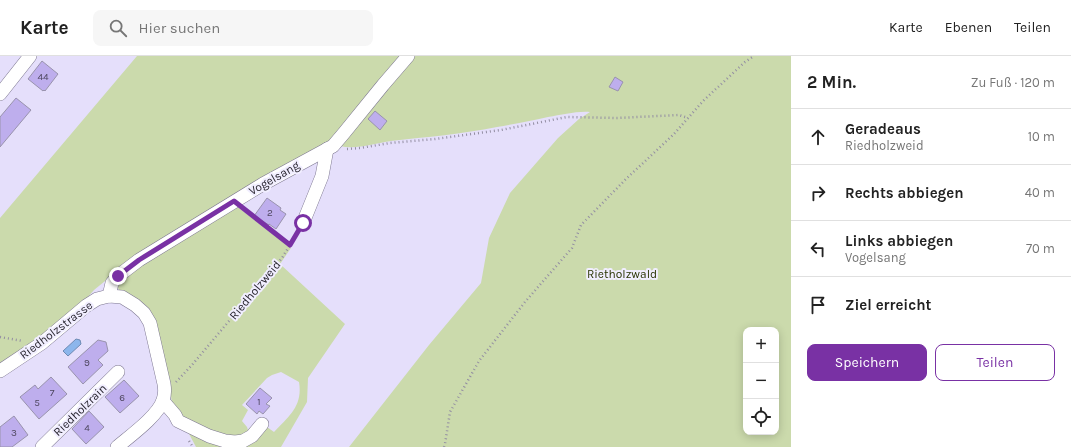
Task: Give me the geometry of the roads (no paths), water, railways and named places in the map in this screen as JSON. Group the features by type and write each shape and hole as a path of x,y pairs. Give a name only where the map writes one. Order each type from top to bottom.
{"street":[{"path":"0,94 30,56"},
{"name":"Vogelsang","path":"109,296 112,283 118,276 139,260 234,201 333,146 408,56"},
{"path":"303,223 322,176 327,149"},
{"path":"109,296 122,297 135,305 150,323 164,384 164,397 159,409 117,447"},
{"name":"Riedholzstrasse","path":"0,371 42,343 86,306 97,299 109,296"},
{"name":"Riedholzrain","path":"42,447 118,372"},
{"path":"164,397 178,421 209,436 225,441 243,441 252,436 262,424"}],"water":[{"path":"76,339 80,340 81,344 68,356 63,351"}],"park label":[{"name":"Rietholzwald","path":"622,274"}]}
